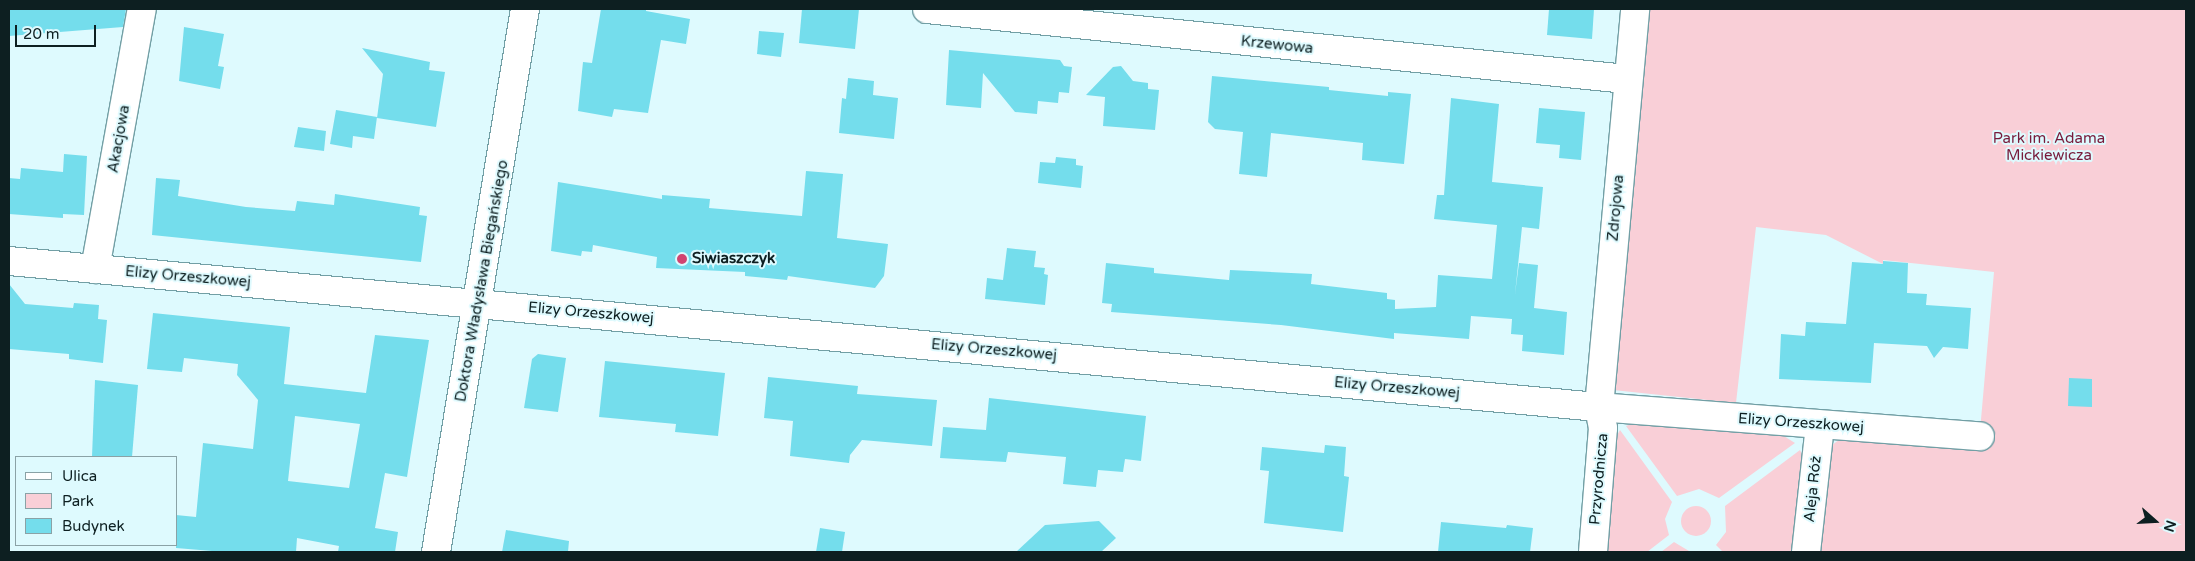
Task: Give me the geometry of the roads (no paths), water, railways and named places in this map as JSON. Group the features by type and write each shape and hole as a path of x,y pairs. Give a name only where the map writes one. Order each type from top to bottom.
{"street":[{"name":"Akacjowa","path":"95,269 142,9"},
{"name":"Doktora Władysława Biegańskiego","path":"436,552 525,9"},
{"name":"Krzewowa","path":"927,9 1628,80"},
{"name":"Zdrojowa","path":"1599,407 1635,9"},
{"name":"Elizy Orzeszkowej","path":"9,261 1599,407 1980,436"},
{"name":"Przyrodnicza","path":"1593,552 1603,428 1599,407"},
{"name":"Aleja Róż","path":"1806,552 1820,425"}],"place":[{"name":"Siwiaszczyk","path":"682,259"}],"park label":[{"name":"Park im. Adama Mickiewicza","path":"2049,146"}]}
